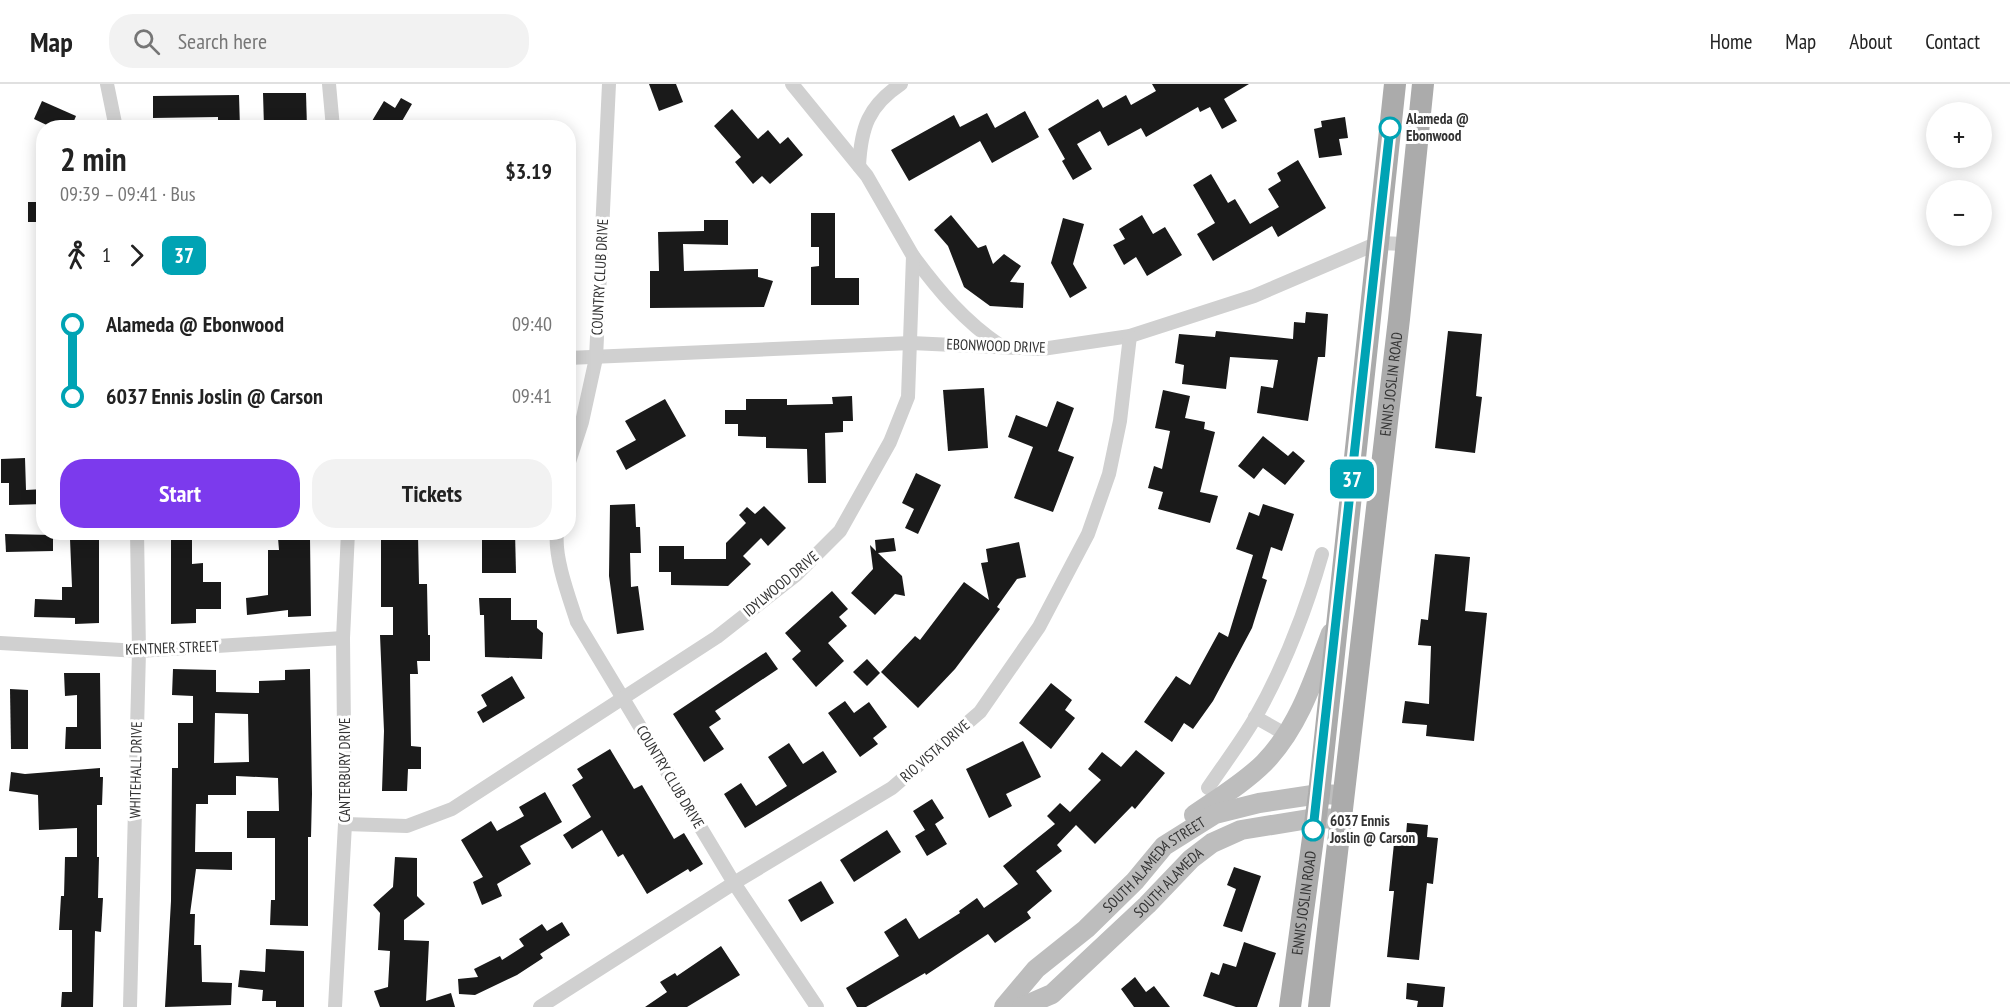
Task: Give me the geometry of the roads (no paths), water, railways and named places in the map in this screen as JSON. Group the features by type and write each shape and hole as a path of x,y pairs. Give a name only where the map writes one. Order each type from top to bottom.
{"main road":[{"name":"ENNIS JOSLIN ROAD","path":"1290,1007 1319,794 1395,84"},
{"name":"ENNIS JOSLIN ROAD","path":"1319,1007 1423,84"},
{"path":"1164,846 1185,820 1263,764 1287,735 1302,708 1337,620"},
{"name":"SOUTH ALAMEDA STREET","path":"1004,1007 1036,969 1086,929 1135,881 1164,846 1215,814 1259,803 1319,794 1343,795"},
{"name":"SOUTH ALAMEDA","path":"1022,1007 1052,994 1140,912 1191,859 1212,843 1240,830 1315,818 1341,819"}],"street":[{"path":"106,84 114,120"},
{"path":"329,84 332,120"},
{"name":"COUNTRY CLUB DRIVE","path":"576,440 596,358 609,84"},
{"path":"792,84 859,166 913,256 949,304 976,329 1003,347"},
{"path":"859,166 861,140 867,119 889,92 901,84"},
{"name":"EBONWOOD DRIVE","path":"576,358 911,343 1042,349 1130,336 1254,296 1378,243 1406,244"},
{"name":"IDYLWOOD DRIVE","path":"345,824 407,826 452,809 717,637 796,576 840,531 890,442 908,397 913,256"},
{"name":"RIO VISTA DRIVE","path":"540,1007 734,883 892,788 980,712 1039,627 1088,534 1109,474 1120,421 1130,336"},
{"name":"WHITEHALL DRIVE","path":"130,1007 140,651 136,540"},
{"name":"CANTERBURY DRIVE","path":"334,1007 345,824 343,638 348,540"},
{"name":"COUNTRY CLUB DRIVE","path":"556,540 577,622 734,883 818,1007"},
{"path":"1208,788 1255,717 1287,652 1312,589 1322,554"},
{"name":"KENTNER STREET","path":"0,643 140,651 343,638"},
{"path":"1255,717 1287,735"}],"place":[{"name":"Alameda @ Ebonwood","path":"1390,128"},
{"name":"6037 Ennis Joslin @ Carson","path":"1313,830"}]}
